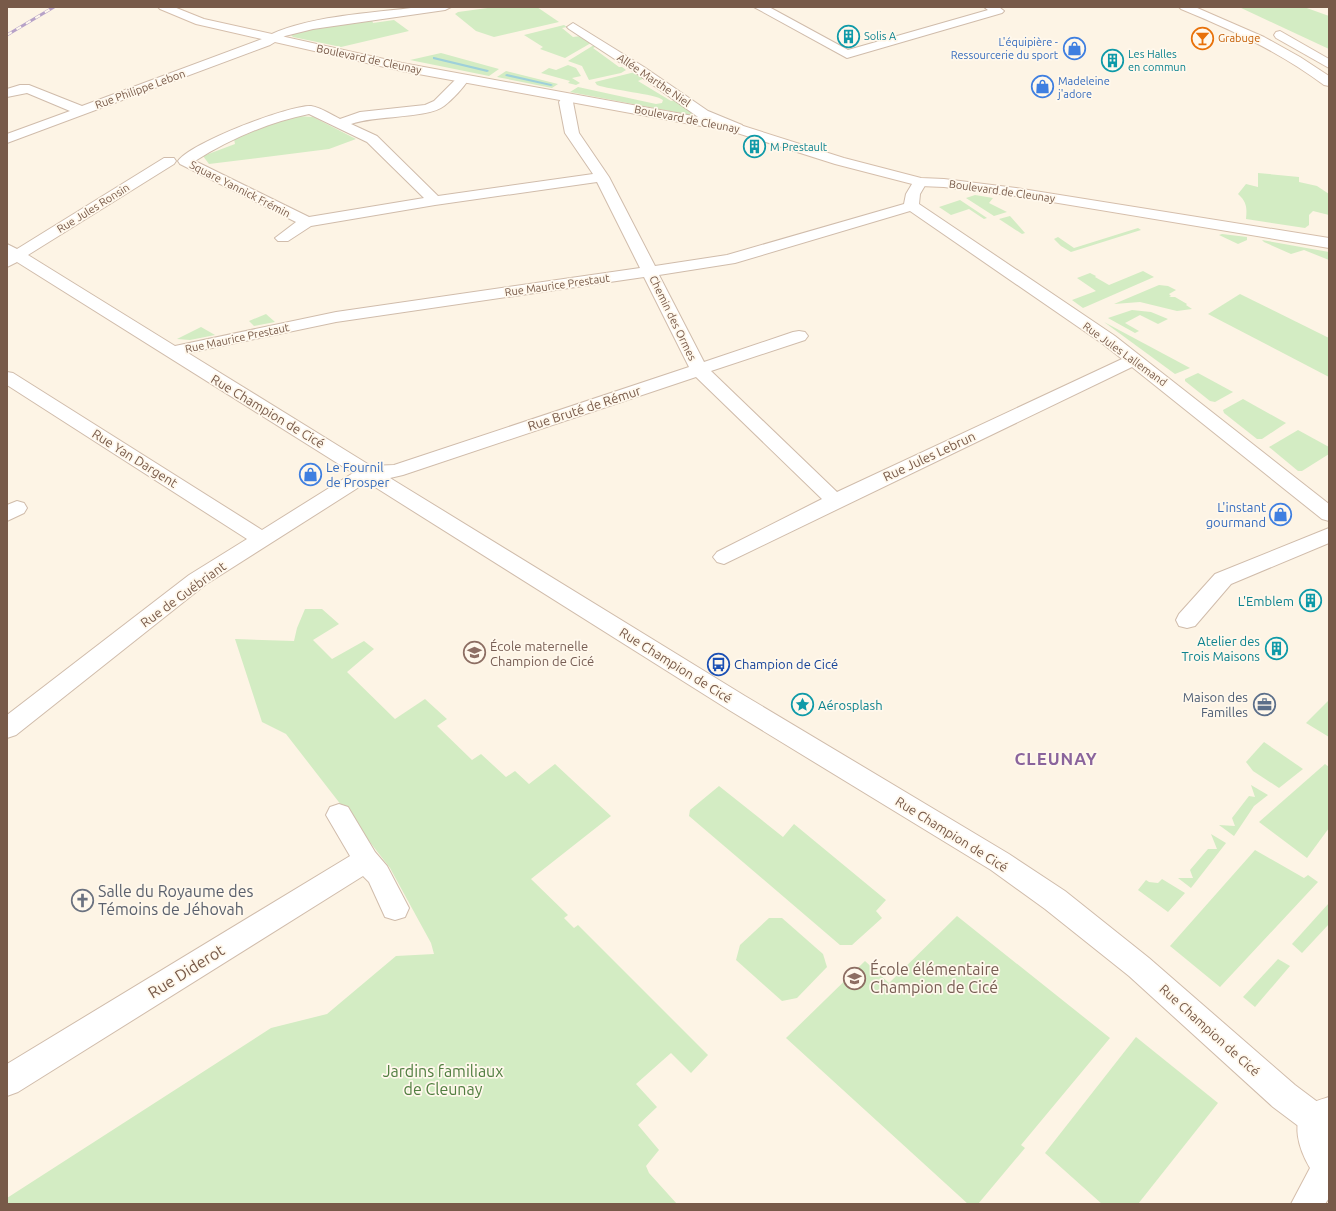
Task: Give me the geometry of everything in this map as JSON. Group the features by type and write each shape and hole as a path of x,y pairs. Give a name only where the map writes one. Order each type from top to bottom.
{"street":[{"name":"Boulevard de Cleunay","path":"164,7 200,22 463,79 737,128 840,161 920,182 944,183 1016,192 1283,234 1329,243"},
{"name":"Rue Philippe Lebon","path":"7,139 266,42 288,31 313,25 445,7"},
{"path":"760,7 847,54 998,11 990,7"},
{"path":"1186,7 1261,41 1287,55 1329,82"},
{"name":"Allée Marthe Niel","path":"573,27 640,70 703,114 737,128"},
{"path":"1269,29 1293,41 1329,64"},
{"path":"340,123 360,116 435,107 463,79"},
{"path":"7,93 20,89 29,89 81,111"},
{"name":"Chemin des Ormes","path":"569,98 566,102 572,133 602,177 699,370 835,501"},
{"name":"Square Yannick Frémin","path":"435,201 372,139 311,110 294,112 228,137 185,161 307,222 435,201 602,177"},
{"name":"Rue Jules Ronsin","path":"10,256 169,161"},
{"path":"912,206 912,194 920,182"},
{"name":"Rue Maurice Prestaut","path":"170,352 336,317 729,260 912,206"},
{"name":"Rue Jules Lallemand","path":"912,206 1109,340 1329,514"},
{"path":"283,238 307,222"},
{"name":"Rue Champion de Cicé","path":"10,256 368,473 737,703 1000,862 1037,887 1139,967 1284,1096 1322,1116"},
{"name":"Rue Bruté de Rémur","path":"368,473 396,471 799,336"},
{"name":"Rue Jules Lebrun","path":"724,557 835,501 1121,365 1136,360"},
{"name":"Rue Yan Dargent","path":"7,377 262,539"},
{"name":"Rue de Guébriant","path":"7,728 197,580 368,473"},
{"path":"1187,620 1223,579 1329,535"},
{"path":"339,815 366,860 378,874 395,908"},
{"name":"Rue Diderot","path":"7,1081 366,860"},
{"path":"1307,1204 1329,1167 1319,1156 1313,1142 1312,1130 1322,1116"}],"green space":[{"path":"495,7 537,7 559,22 494,37 476,31 455,14 458,12"},
{"path":"1239,7 1304,7 1329,16 1329,49"},
{"path":"372,20 373,23 394,20 409,31 341,47 293,37 291,35 294,32"},
{"path":"564,25 567,27 562,28 573,37 581,36 591,43 565,58 540,49 543,47 524,35"},
{"path":"594,45 597,46 593,48 619,67 626,70 621,73 589,80 582,66 568,61"},
{"path":"441,53 499,69 489,76 410,60"},
{"path":"568,65 576,68 581,76 572,78 580,83 576,85 568,83 570,81 541,73 549,68 556,70"},
{"path":"506,71 558,84 552,88 497,77"},
{"path":"635,72 645,78 638,81 671,101 677,100 701,117 570,92 578,87 656,104 662,103 663,100 659,98 603,87 597,85 595,82"},
{"path":"298,116 313,117 356,139 329,149 209,164 203,156 235,144 234,139 271,123"},
{"path":"1258,173 1299,177 1299,182 1317,186 1329,194 1329,215 1313,211 1309,215 1309,225 1305,228 1246,219 1246,205 1238,194 1246,184 1258,187"},
{"path":"975,195 993,198 989,203 1007,212 994,216 966,198"},
{"path":"960,200 987,218 984,219 969,209 951,215 939,207"},
{"path":"1010,216 1025,233 1022,234 999,219"},
{"path":"1138,228 1141,230 1071,252 1061,246 1054,239 1058,237 1074,248"},
{"path":"1222,234 1247,237 1247,240 1238,244 1219,235"},
{"path":"1262,240 1329,252 1329,260 1304,250 1291,254"},
{"path":"1143,271 1154,277 1083,308 1072,300 1096,291 1077,278 1090,273 1109,285"},
{"path":"1159,285 1168,286 1176,290 1169,294 1171,296 1169,297 1175,297 1187,304 1186,305 1192,309 1177,311 1140,302 1114,304"},
{"path":"1240,294 1329,338 1329,377 1208,314"},
{"path":"1132,310 1151,312 1168,319 1158,324 1140,315 1125,323 1139,331 1135,333 1108,318"},
{"path":"266,314 275,322 254,326 249,321"},
{"path":"1104,322 1190,368 1175,374"},
{"path":"201,327 215,335 190,340 177,339"},
{"path":"1198,373 1233,392 1215,402 1210,401 1185,381 1185,379"},
{"path":"1243,399 1286,423 1262,439 1257,439 1224,413 1223,410"},
{"path":"1298,430 1329,447 1329,454 1302,471 1298,471 1269,447"},
{"name":"Jardins familiaux de Cleunay","path":"305,609 322,609 339,624 313,640 332,659 364,641 374,649 347,672 395,719 425,699 447,719 437,726 472,760 481,754 506,777 515,771 529,784 555,764 611,816 531,879 568,915 564,918 574,928 578,925 708,1055 691,1073 671,1053 636,1084 657,1107 638,1125 659,1150 646,1166 649,1173 677,1204 7,1204 7,1198 271,1028 327,1014 396,956 434,954 431,943 390,868 286,734 262,722 235,639 294,641 297,628"},
{"path":"1329,700 1329,737 1306,723"},
{"path":"1264,742 1303,769 1279,788 1253,771 1246,762"},
{"path":"1325,764 1329,767 1329,828 1307,858 1259,822"},
{"path":"1251,785 1268,795 1254,806 1234,836 1219,825 1235,826 1232,818 1249,796 1255,797"},
{"path":"719,786 783,837 794,824 886,900 876,911 882,918 852,945 840,945 689,816 690,810"},
{"path":"1211,834 1226,843 1191,888 1178,878 1193,878 1190,870 1208,849 1217,849"},
{"path":"1255,850 1304,878 1308,875 1318,882 1220,987 1170,946"},
{"path":"1162,879 1185,893 1168,912 1138,890 1146,880 1149,882 1158,883"},
{"path":"1329,903 1329,924 1302,953 1292,944"},
{"path":"957,916 1110,1038 1021,1145 1025,1148 978,1204 968,1204 786,1038 865,961 889,983"},
{"path":"769,918 782,918 823,954 827,967 797,998 782,1001 736,960 740,945"},
{"path":"1278,959 1290,966 1255,1007 1243,997"},
{"path":"1136,1037 1218,1103 1138,1204 1102,1204 1045,1153"}],"waterway":[{"path":"434,58 487,71"},
{"path":"507,75 551,85"}],"railway":[{"path":"7,35 54,7"}],"place":[{"name":"Solis A","path":"849,36"},
{"name":"Grabuge","path":"1202,38"},
{"name":"L'équipière - Ressourcerie du sport","path":"1074,48"},
{"name":"Les Halles en commun","path":"1112,60"},
{"name":"Madeleine j'adore","path":"1042,87"},
{"name":"M Prestault","path":"754,147"},
{"name":"Le Fournil de Prosper","path":"310,474"},
{"name":"L'instant gourmand","path":"1281,514"},
{"name":"L'Emblem","path":"1310,601"},
{"name":"Atelier des Trois Maisons","path":"1276,648"},
{"name":"École maternelle Champion de Cicé","path":"474,653"},
{"name":"Champion de Cicé","path":"718,664"},
{"name":"Maison des Familles","path":"1264,704"},
{"name":"Aérosplash","path":"802,705"},
{"name":"Salle du Royaume des Témoins de Jéhovah","path":"83,900"},
{"name":"École élémentaire Champion de Cicé","path":"855,978"}],"district":[{"name":"CLEUNAY","path":"1056,758"}]}
